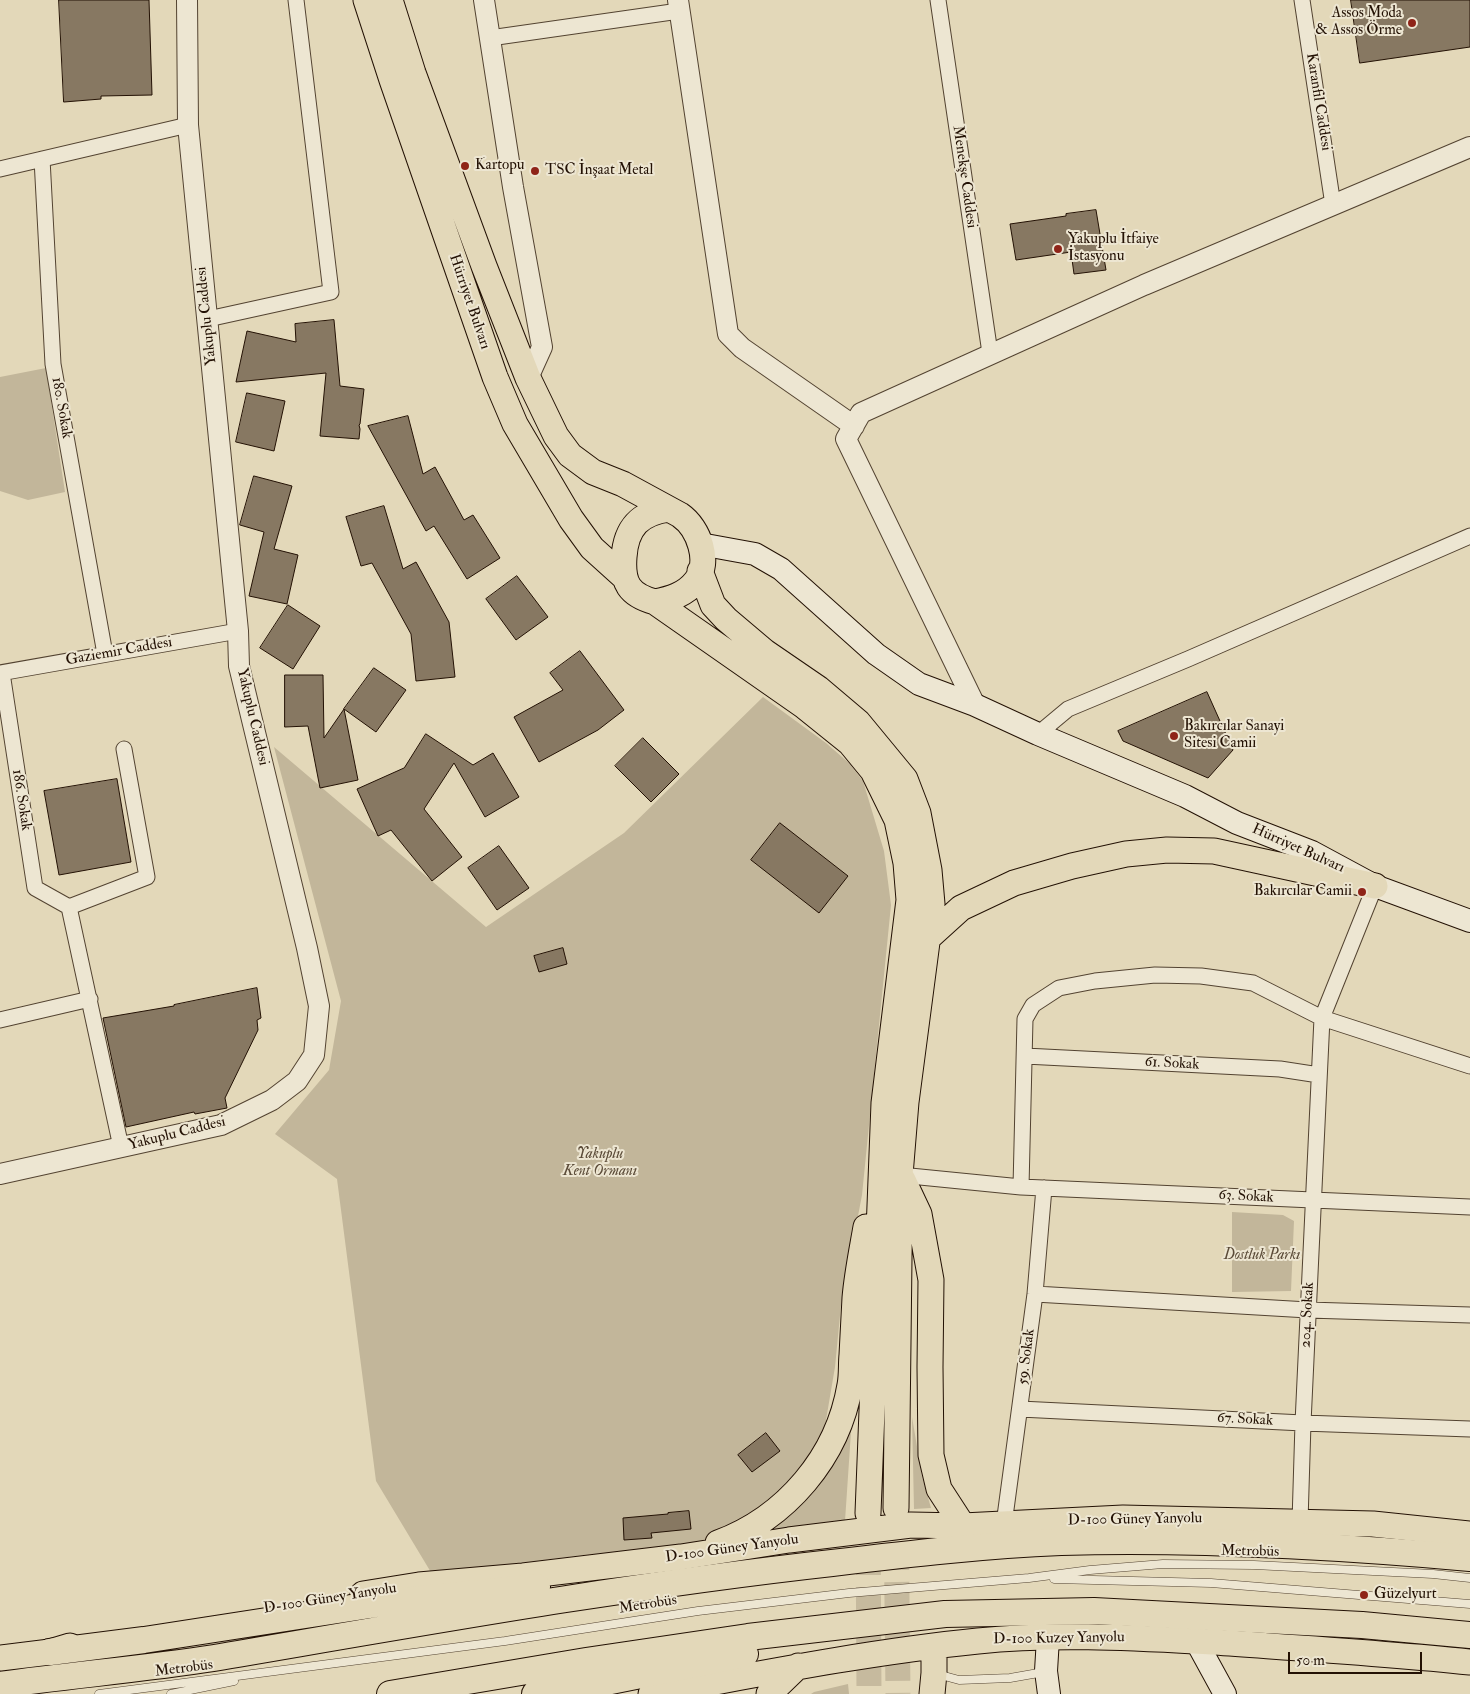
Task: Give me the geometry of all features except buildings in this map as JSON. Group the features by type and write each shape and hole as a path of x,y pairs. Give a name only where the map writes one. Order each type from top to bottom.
{"highway":[{"path":"0,1685 210,1658 667,1583 876,1558 1060,1542 1305,1544 1470,1558"},
{"path":"50,1652 144,1640 383,1603 624,1579 667,1583"},
{"path":"390,1694 586,1660 748,1637 945,1614 1094,1611 1362,1625 1470,1635"},
{"path":"535,1694 601,1683 743,1654 812,1638 861,1623"}],"main road":[{"name":"Hürriyet Bulvarı","path":"366,0 495,377 514,424 571,519 592,548 624,576"},
{"name":"Hürriyet Bulvarı","path":"390,0 413,73 484,266 528,378 556,436 570,455 593,472 623,484 669,509"},
{"path":"655,602 677,597 696,580 700,571 702,555 697,534 686,519 669,509 649,514 638,521 629,532 625,544 624,576 628,586 643,599 655,602 804,706 850,743 873,771 897,820 906,862 909,900 884,1103 868,1513"},
{"name":"Hürriyet Bulvarı","path":"700,544 755,554 781,569 876,654 919,684 975,705 1038,734 1185,796 1237,822 1312,852 1375,886 1470,921"},
{"path":"700,571 713,604 726,620 765,652 819,689 858,722 905,779 918,813 929,870 932,904 906,1102 900,1175 896,1508"},
{"path":"928,937 961,908 1014,883 1072,866 1142,852 1166,850 1214,851 1375,886"},
{"path":"681,1557 722,1542 754,1526 779,1508 802,1486 819,1463 835,1434 850,1384 855,1296 859,1266 868,1212 882,1156"},
{"path":"900,1175 919,1214 931,1280 931,1455 939,1489 962,1526"},
{"name":"D-100 Güney Yanyolu","path":"0,1658 50,1652 71,1646 300,1603 419,1585 523,1576 681,1557 789,1540 911,1525 962,1526 1123,1518 1373,1524 1470,1534"},
{"name":"D-100 Kuzey Yanyolu","path":"652,1694 798,1666 926,1664 978,1641 1048,1638 1112,1636 1327,1649 1470,1662"},
{"path":"1048,1638 1046,1672 1049,1694"},
{"path":"1196,1641 1225,1694"},
{"path":"769,1694 798,1666"}],"street":[{"name":"Yakuplu Caddesi","path":"0,1174 221,1125 279,1095 297,1081 314,1055 319,1006 307,948 238,666 238,631 188,125 186,0"},
{"path":"208,319 331,292 296,0"},
{"path":"484,0 542,347 528,378"},
{"name":"Menekşe Caddesi","path":"938,0 990,353"},
{"name":"Karanfil Caddesi","path":"1302,0 1333,205"},
{"path":"490,38 679,5 728,334 742,348 854,426"},
{"path":"0,169 188,125"},
{"path":"975,705 846,439 861,413 990,353 1144,285 1470,147"},
{"name":"180. Sokak","path":"42,159 53,364 105,654"},
{"path":"1038,734 1068,709 1188,659 1470,536"},
{"name":"Gaziemir Caddesi","path":"1,673 238,631"},
{"name":"186. Sokak","path":"1,673 35,888 69,907"},
{"path":"121,1147 69,907 147,878 124,749"},
{"name":"204. Sokak","path":"1300,1522 1302,1423 1322,1018 1375,886"},
{"path":"1022,1187 1026,1019 1033,1005 1059,988 1095,981 1155,975 1201,976 1252,983 1322,1018 1470,1066"},
{"path":"0,1020 90,999"},
{"name":"61. Sokak","path":"1024,1056 1280,1069 1319,1075"},
{"name":"63. Sokak","path":"900,1175 1022,1187 1470,1207"},
{"name":"59. Sokak","path":"1004,1524 1035,1294 1044,1188"},
{"path":"1035,1294 1308,1310 1470,1315"},
{"name":"67. Sokak","path":"1020,1409 1470,1429"}],"lane":[{"name":"Metrobüs","path":"99,1694 196,1680 272,1673 505,1641 698,1611 849,1593 1029,1578 1090,1570 1163,1564 1254,1565 1433,1574 1470,1578"},
{"name":"Metrobüs","path":"1029,1578 1211,1583 1470,1604"},
{"path":"926,1664 959,1680 1010,1678 1046,1672"},
{"name":"Metrobüs","path":"171,1694 272,1673"}],"green space":[{"path":"46,368 65,492 28,500 0,491 0,377"},
{"name":"Yakuplu Kent Ormanı","path":"763,697 826,743 849,763 863,781 884,851 891,905 862,1195 841,1305 835,1367 825,1426 801,1468 776,1496 729,1530 684,1547 584,1555 432,1574 376,1481 337,1179 275,1134 329,1070 341,1001 274,747 486,927 624,833"},
{"name":"Dostluk Parkı","path":"1232,1212 1283,1215 1294,1221 1291,1291 1232,1292"},
{"path":"853,1402 845,1521 802,1525 776,1537 758,1538"},
{"path":"912,1417 922,1476 931,1508 914,1509"},
{"path":"848,1684 849,1694 811,1694 814,1692"}],"tunnel":[{"path":"896,1508 898,1694"},
{"path":"868,1513 869,1694"}],"place":[{"name":"Assos Moda & Assos Örme","path":"1412,23"},
{"name":"Kartopu","path":"465,166"},
{"name":"TSC İnşaat Metal","path":"535,171"},
{"name":"Yakuplu İtfaiye İstasyonu","path":"1058,249"},
{"name":"Bakırcılar Sanayi Sitesi Camii","path":"1174,736"},
{"name":"Bakırcılar Camii","path":"1362,892"},
{"name":"Güzelyurt","path":"1364,1595"}]}
